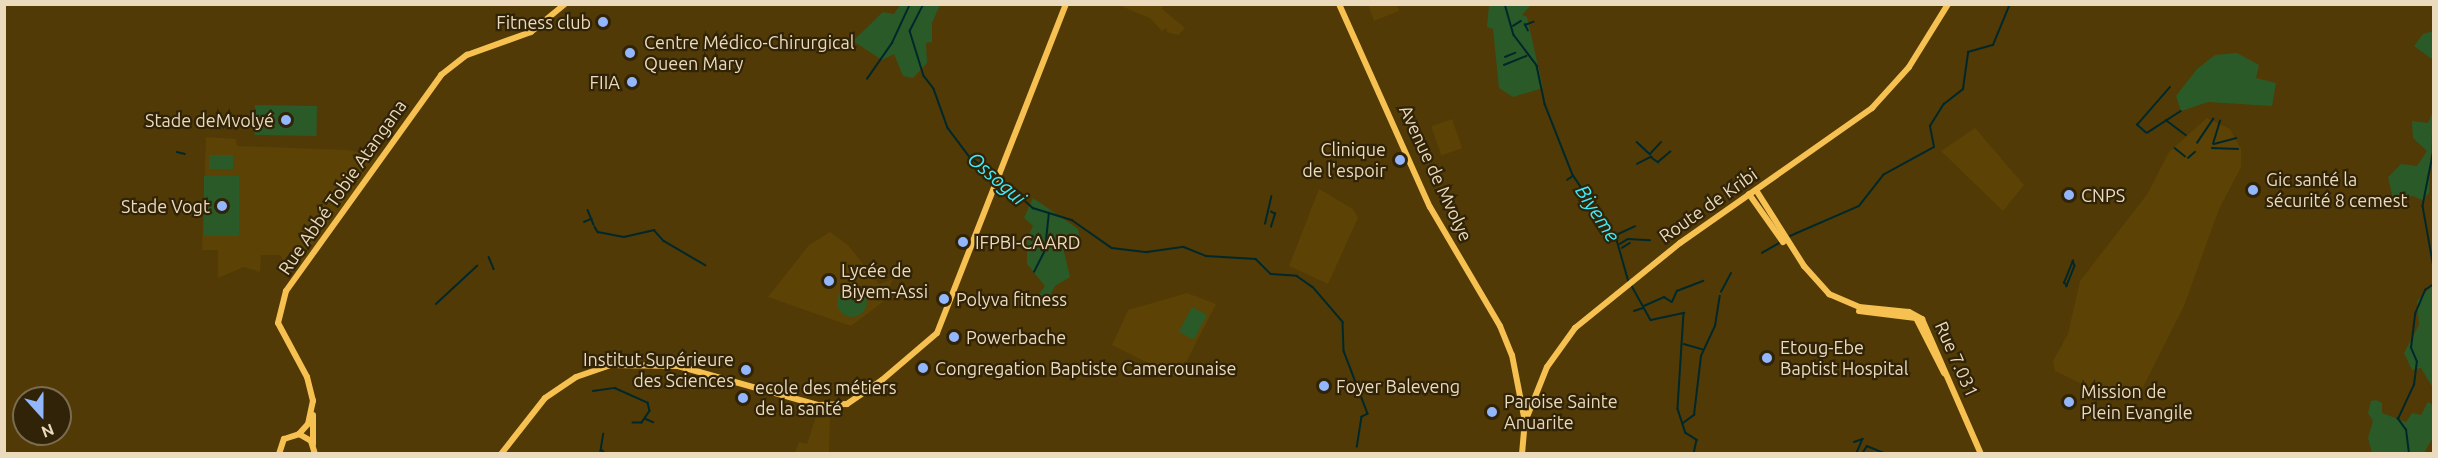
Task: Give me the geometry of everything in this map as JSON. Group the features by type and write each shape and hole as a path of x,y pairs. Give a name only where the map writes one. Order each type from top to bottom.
{"main road":[{"path":"552,16 558,4"},
{"name":"Rue Abbé Tobie Atangana","path":"315,451 310,382 278,323 286,291 441,75 467,55 525,35 565,4"},
{"path":"503,453 545,398 576,377 610,365 678,366 818,405 852,402 937,333 1066,4"},
{"name":"Avenue de Mvolye","path":"1339,4 1430,207 1500,326 1512,355 1525,422"},
{"name":"Route de Kribi","path":"1522,453 1525,422 1547,367 1564,340 1631,279 1878,103 1909,67 1948,4"},
{"name":"Rue 7.031","path":"1756,190 1784,240"},
{"name":"Rue 7.031","path":"1749,194 1812,277 1839,300 1859,307 1909,312 1922,319 1979,453"},
{"path":"279,453 284,439 299,434 313,412"},
{"path":"299,434 315,451"}],"shaded area":[{"path":"1118,5 1164,5 1162,9 1185,28 1178,35 1167,32 1167,28 1162,31 1150,18"},
{"path":"1368,5 1397,5 1399,11 1374,21"},
{"path":"2207,118 2230,129 2241,149 2241,167 2219,209 2184,306 2138,397 2120,401 2095,395 2097,391 2055,371 2053,361 2068,334 2080,281 2148,193 2169,152"},
{"path":"1452,119 1462,148 1441,155 1431,126"},
{"path":"1975,128 2024,185 2003,211 1941,151"},
{"path":"206,137 236,139 237,146 348,150 380,156 303,262 287,265 280,255 261,255 260,272 244,267 218,278 218,250 202,250"},
{"path":"1319,189 1353,209 1358,218 1328,284 1289,266"},
{"name":"Lycée de Biyem-Assi","path":"830,232 848,245 879,284 893,279 884,301 851,326 768,297 809,245"},
{"path":"1187,293 1216,304 1178,378 1112,345 1128,310"},
{"path":"817,413 830,417 829,453 795,453 799,442 807,444"}],"green space":[{"path":"900,5 940,5 932,23 932,42 926,43 927,63 913,78 903,76 894,54 882,60 853,41 883,12 894,14"},
{"path":"1489,5 1531,5 1522,15 1527,17 1543,88 1513,97 1499,88 1493,29 1487,27"},
{"path":"2434,31 2433,60 2414,46 2423,34"},
{"path":"2237,53 2259,65 2256,78 2276,83 2272,106 2208,102 2181,111 2176,96 2197,69 2215,55"},
{"name":"Stade deMvolyé","path":"255,105 317,106 316,136 254,135"},
{"path":"2433,111 2429,193 2422,200 2413,196 2393,199 2388,177 2401,164 2417,166 2427,151 2413,138 2412,121 2428,123"},
{"path":"209,155 233,155 233,169 209,169"},
{"name":"Stade Vogt","path":"204,176 239,176 239,236 204,236"},
{"path":"1033,198 1078,229 1080,240 1062,243 1070,277 1055,286 1048,299 1039,294 1045,286 1027,264 1027,238 1033,226 1024,218"},
{"path":"2433,285 2433,388 2421,368 2412,370 2404,353 2419,325 2417,301"},
{"path":"852,287 858,288 866,296 866,308 858,316 852,317 846,316 838,308 837,302 838,296 846,288"},
{"path":"1192,307 1207,315 1194,340 1179,332"},
{"path":"2376,400 2382,403 2382,413 2406,422 2412,413 2421,415 2428,402 2433,405 2433,437 2424,453 2372,453 2368,438 2373,421 2368,413 2371,401"}],"waterway":[{"path":"867,79 892,43 910,4"},
{"name":"Ossogui","path":"924,4 910,31 924,76 934,89 948,128 970,157 995,176"},
{"name":"Biyeme","path":"1505,4 1514,35 1537,66 1545,104 1573,175 1617,240 1629,282"},
{"path":"1790,236 1859,206 1883,175 1934,147 1930,126 1944,104 1963,89 1968,52 1993,45 2010,4"},
{"path":"1513,26 1521,21"},
{"path":"1528,31 1525,25 1533,22"},
{"path":"1505,57 1515,53"},
{"path":"1504,65 1526,56"},
{"path":"2146,133 2137,125 2170,87"},
{"path":"2147,133 2181,111"},
{"path":"2197,143 2213,119"},
{"path":"2166,120 2186,135"},
{"path":"2213,144 2220,121"},
{"path":"2214,144 2236,138"},
{"path":"1637,142 1650,154 1661,142"},
{"path":"2175,148 2185,156"},
{"path":"2212,148 2238,149"},
{"path":"2434,150 2423,206 2434,268"},
{"path":"177,152 185,154"},
{"path":"1637,164 1651,157 1658,162 1670,152"},
{"path":"2188,158 2195,152"},
{"path":"1567,180 1573,176"},
{"name":"Ossogui","path":"1000,178 1033,208 1072,220 1112,248 1147,252 1184,247 1206,256 1256,259 1271,274 1297,276 1313,287 1343,322 1344,351 1368,414 1362,417 1357,447"},
{"path":"1265,224 1271,197"},
{"path":"588,210 594,225"},
{"path":"1271,212 1275,214 1271,227"},
{"path":"1034,272 1045,250 1049,213"},
{"path":"584,222 591,219"},
{"path":"1614,236 1635,226"},
{"path":"595,227 598,232 624,237 654,230 664,241 705,265"},
{"path":"1620,244 1628,239 1650,240"},
{"path":"1622,248 1630,243"},
{"path":"1762,253 1779,243"},
{"path":"489,257 494,269"},
{"path":"2073,261 2075,266 2067,286 2064,283 2073,261"},
{"path":"436,304 477,266"},
{"path":"1721,292 1731,273"},
{"path":"1644,306 1664,297 1672,302 1677,291 1703,281"},
{"path":"2409,454 2406,430 2398,419 2414,385 2417,362 2411,348 2415,314 2425,290 2434,284"},
{"name":"Biyeme","path":"1632,286 1651,320 1684,313 1678,409 1686,433 1697,440 1694,454"},
{"path":"1683,423 1694,415 1701,356 1715,326 1720,296"},
{"path":"1634,311 1643,308"},
{"path":"1684,344 1702,349"},
{"path":"593,391 615,388 648,403 650,411 642,423 633,423"},
{"path":"646,419 653,422"},
{"path":"600,454 603,434"},
{"path":"1854,442 1863,439 1857,453"},
{"path":"1862,454 1867,446 1887,454"},
{"path":"602,450 606,454"}],"place":[{"name":"Fitness club","path":"603,22"},
{"name":"Centre Médico-Chirurgical Queen Mary","path":"630,53"},
{"name":"FIIA","path":"632,82"},
{"name":"Stade deMvolyé","path":"286,120"},
{"name":"Clinique de l'espoir","path":"1400,160"},
{"name":"Gic santé la sécurité 8 cemest","path":"2253,190"},
{"name":"CNPS","path":"2069,195"},
{"name":"Stade Vogt","path":"222,206"},
{"name":"IFPBI-CAARD","path":"963,242"},
{"name":"Lycée de Biyem-Assi","path":"829,281"},
{"name":"Polyva fitness","path":"944,299"},
{"name":"Powerbache","path":"954,337"},
{"name":"Etoug-Ebe Baptist Hospital","path":"1767,358"},
{"name":"Congregation Baptiste Camerounaise","path":"923,368"},
{"name":"Institut Supérieure des Sciences","path":"746,370"},
{"name":"Foyer Baleveng","path":"1324,386"},
{"name":"ecole des métiers de la santé","path":"743,398"},
{"name":"Mission de Plein Evangile","path":"2069,402"},
{"name":"Paroise Sainte Anuarite","path":"1492,412"}]}
